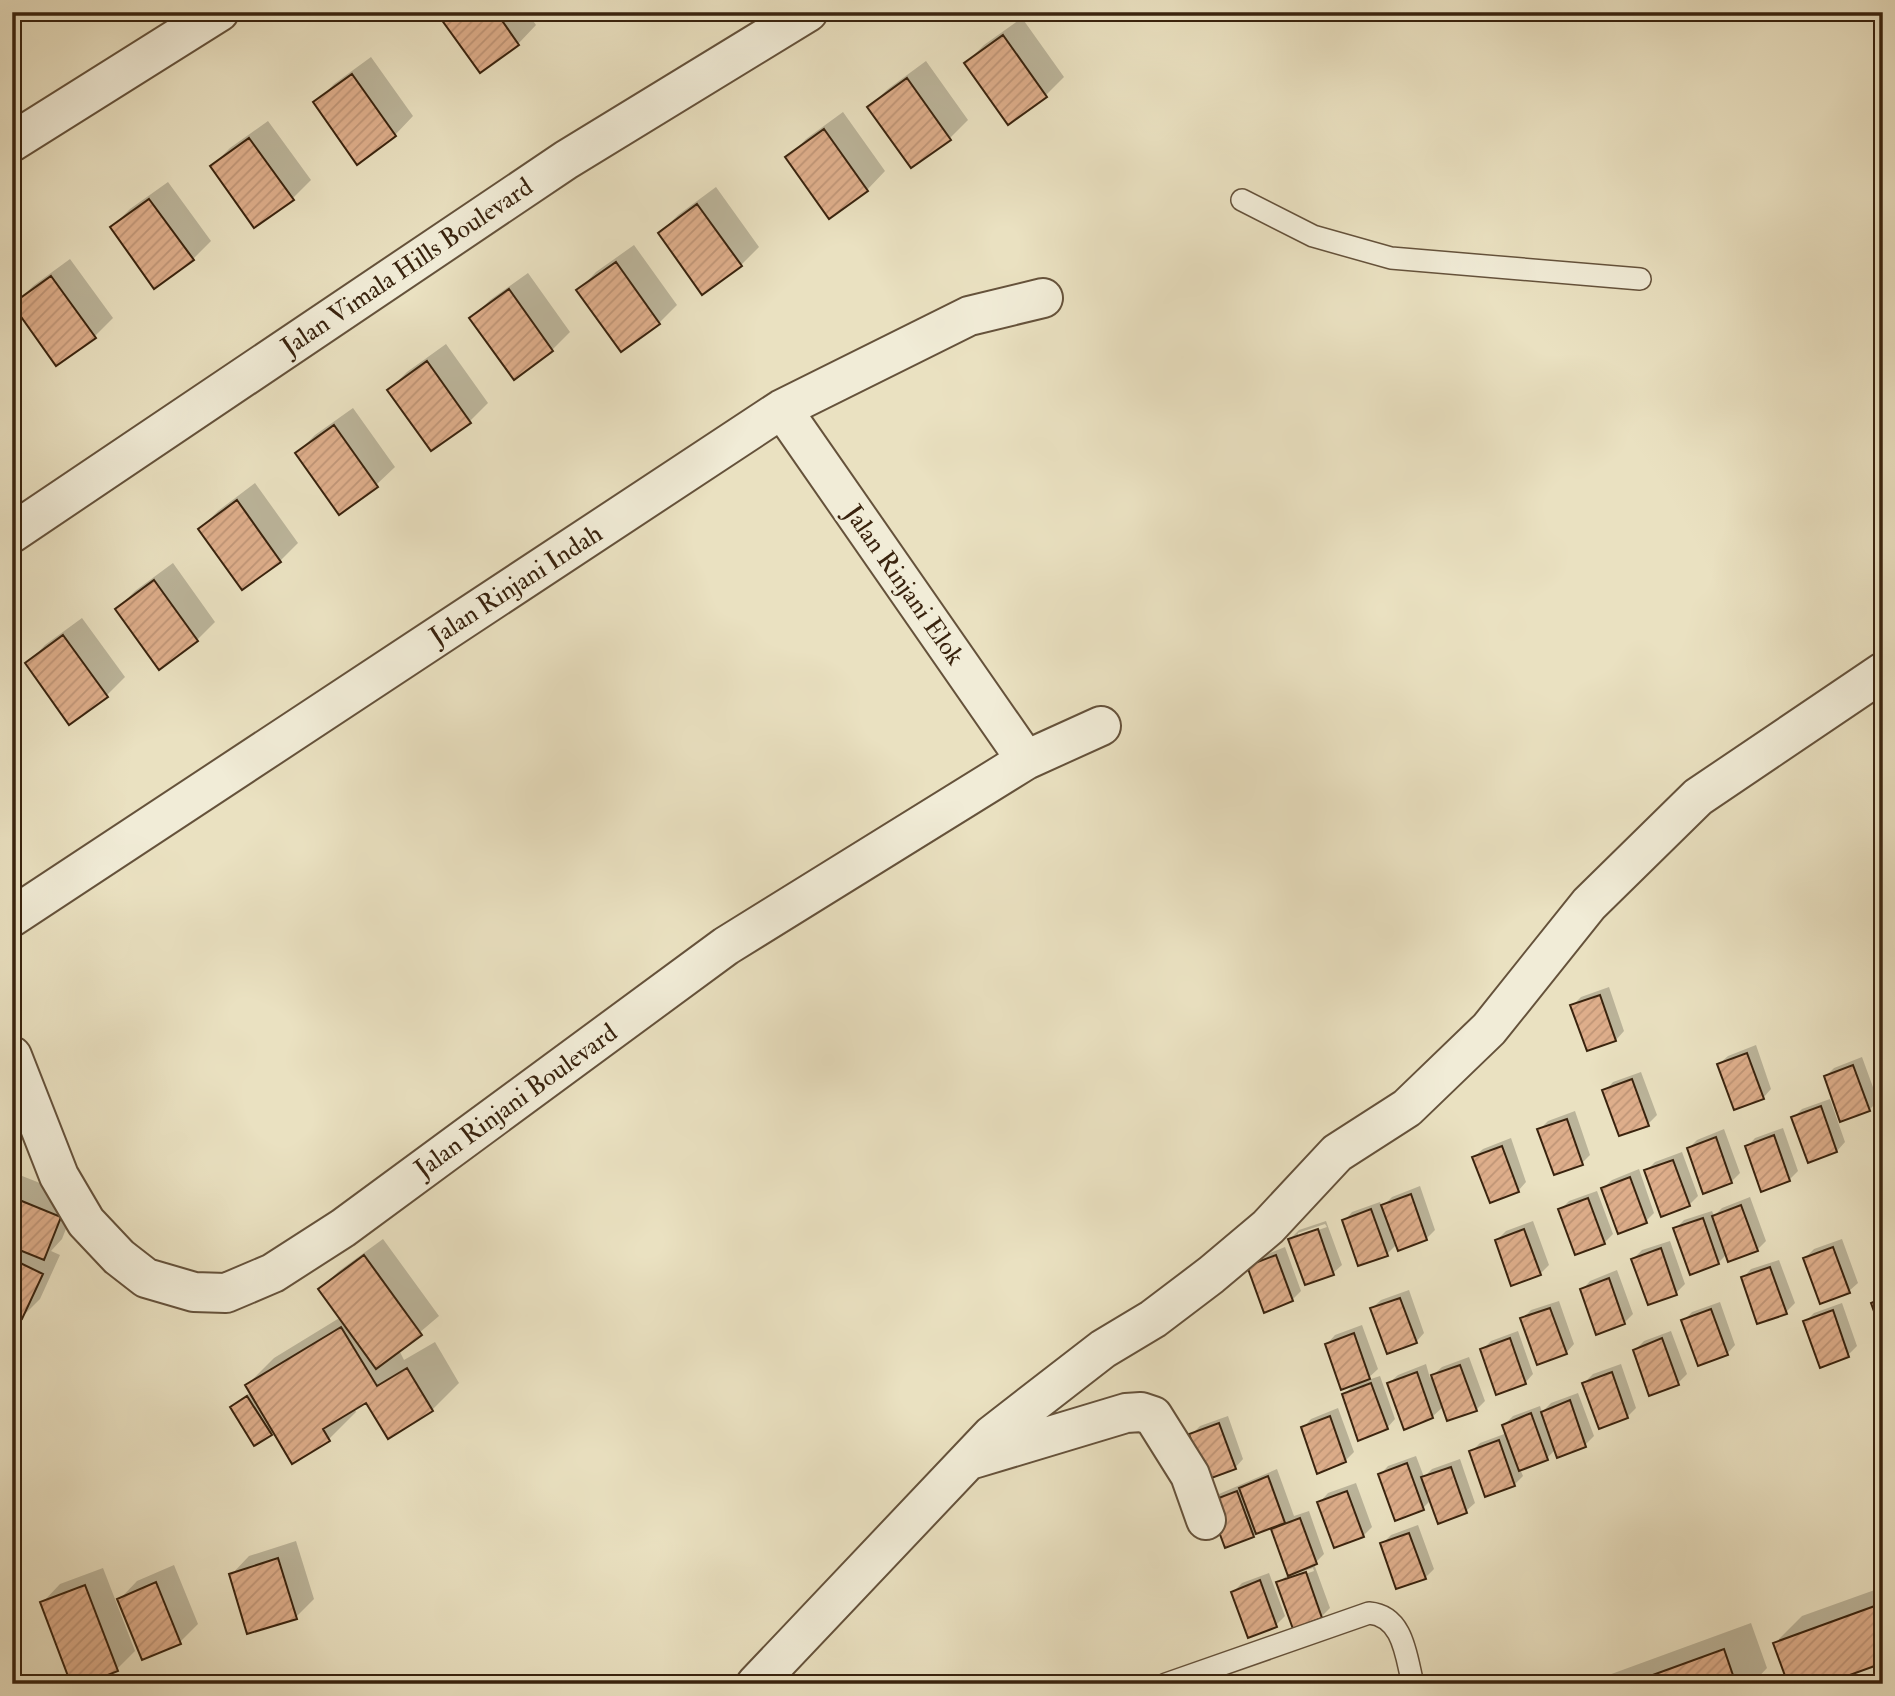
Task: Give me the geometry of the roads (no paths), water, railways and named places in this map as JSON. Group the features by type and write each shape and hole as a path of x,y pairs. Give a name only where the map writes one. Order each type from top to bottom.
{"street":[{"path":"12,142 219,12"},
{"name":"Jalan Vimala Hills Boulevard","path":"12,533 566,160 808,12"},
{"name":"Jalan Rinjani Indah","path":"12,917 782,409 969,316 1043,298"},
{"name":"Jalan Rinjani Elok","path":"782,409 1026,760"},
{"path":"756,1684 992,1435 1103,1349 1153,1319 1211,1275 1268,1227 1337,1153 1407,1108 1489,1029 1589,904 1698,797 1883,672"},
{"name":"Jalan Rinjani Boulevard","path":"12,1056 59,1176 86,1222 119,1257 146,1278 194,1292 226,1293 273,1273 343,1228 726,946 1026,760 1101,726"},
{"path":"964,1462 1126,1413 1141,1412 1153,1416 1189,1475 1206,1520"}],"lane":[{"path":"1242,200 1313,236 1391,258 1640,279"},
{"path":"1166,1684 1369,1613 1386,1618 1395,1626 1413,1684"}]}
